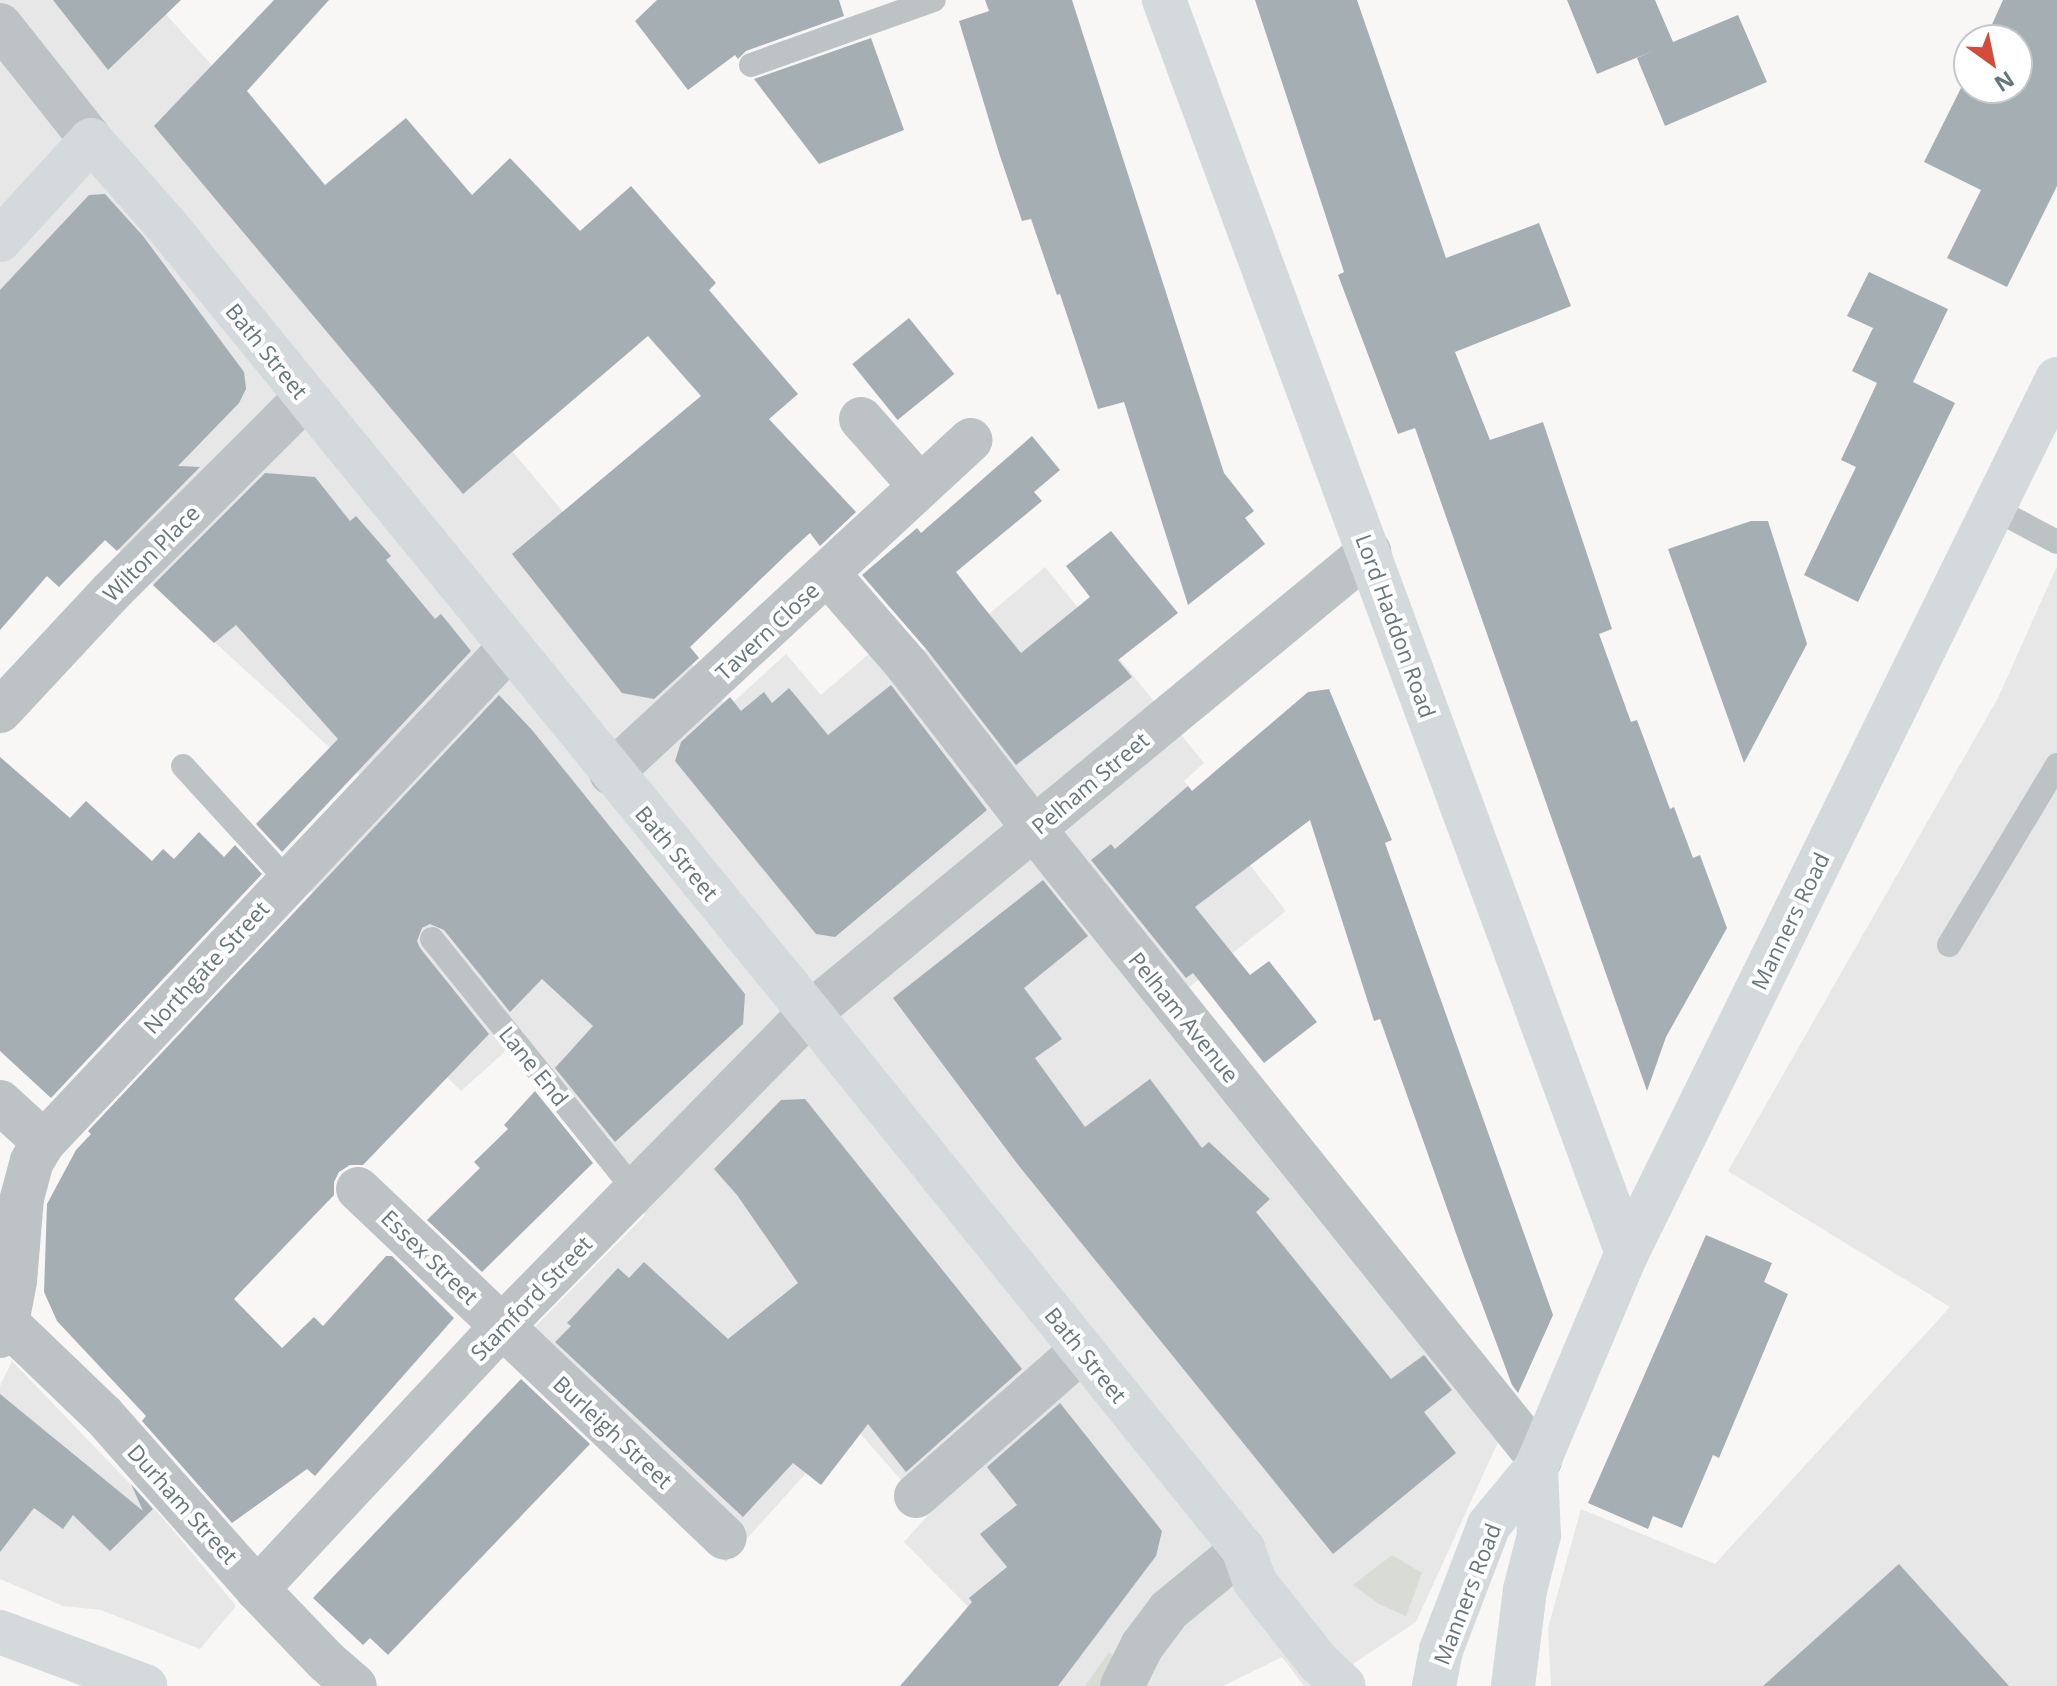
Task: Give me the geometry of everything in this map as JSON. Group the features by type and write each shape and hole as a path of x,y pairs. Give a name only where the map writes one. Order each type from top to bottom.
{"street":[{"name":"Lord Haddon Road","path":"1164,0 1627,1253"},
{"name":"Bath Street","path":"0,25 91,140 810,1013 1243,1549 1255,1582 1318,1662 1344,1686"},
{"path":"0,240 91,140"},
{"name":"Manners Road","path":"1434,1686 1441,1650 1489,1525 1538,1464 1627,1253 2057,379"},
{"name":"Wilton Place","path":"0,711 110,593 305,398"},
{"path":"861,419 920,486"},
{"name":"Tavern Close","path":"611,773 971,440"},
{"name":"Pelham Street","path":"810,1013 1369,552"},
{"name":"Pelham Avenue","path":"828,574 907,665 1538,1464"},
{"name":"Northgate Street","path":"4,1330 15,1281 22,1198 32,1161 44,1142 287,880 509,648"},
{"name":"Stamford Street","path":"257,1589 502,1326 810,1013"},
{"path":"0,1102 44,1142"},
{"name":"Essex Street","path":"358,1189 502,1326"},
{"name":"Burleigh Street","path":"502,1326 725,1538"},
{"name":"Durham Street","path":"4,1330 104,1416 257,1589 326,1661 355,1686"},
{"path":"916,1496 1082,1350"},
{"name":"Manners Road","path":"1513,1686 1525,1590 1539,1535 1538,1464"},
{"path":"1122,1686 1142,1646 1169,1610 1243,1549"},
{"path":"0,1632 145,1686"}],"lane":[{"path":"751,65 934,0"},
{"path":"1993,508 2057,542"},
{"path":"1949,945 2057,765"},
{"path":"183,766 287,880"},
{"name":"Lane End","path":"432,939 636,1192"}],"shaded area":[{"path":"0,0 153,0 331,197 360,271 728,707 786,654 821,695 890,636 910,661 981,604 989,614 1045,567 1204,763 1184,781 1286,911 1164,1007 1503,1431 1416,1622 1320,1686 1304,1686 1282,1657 1223,1686 1046,1686 904,1542 930,1513 851,1423 726,1562 630,1475 534,1328 645,1215 509,1048 461,1091 357,988 386,959 305,886 387,800 159,591 106,536 59,587 0,532"},
{"path":"2057,566 2057,1686 1551,1686 1548,1628 1581,1509 1715,1564 1950,1307 1728,1171 1998,698"},
{"path":"12,1361 162,1517 236,1606 200,1649 101,1610 63,1606 0,1579 0,1386"},
{"path":"1392,1555 1422,1573 1406,1616 1379,1604 1353,1585"},
{"path":"1109,1652 1116,1657 1103,1686 1085,1686"}],"building":[{"path":"53,0 181,0 108,70"},
{"path":"274,0 329,0 247,91 325,185 406,118 472,195 510,158 580,231 631,186 716,283 709,290 798,394 769,419 856,512 820,546 810,533 789,552 690,647 699,658 654,699 622,693 512,554 701,396 648,336 463,494 154,126"},
{"path":"657,0 839,0 844,16 746,51 738,59 735,55 688,90 635,21"},
{"path":"985,0 1072,0 1224,473 1254,511 1245,518 1265,544 1188,605 1124,402 1098,409 1060,294 1057,295 1031,219 1022,221 999,153 959,21 989,11"},
{"path":"1255,0 1357,0 1446,258 1539,223 1571,306 1455,352 1490,440 1543,422 1612,629 1599,634 1631,722 1637,720 1670,809 1674,807 1693,858 1700,855 1727,928 1666,1037 1647,1091 1415,428 1398,434 1338,275 1344,272"},
{"path":"1567,0 1655,0 1673,42 1738,15 1767,82 1665,126 1637,58 1653,51 1597,74"},
{"path":"2003,0 2057,0 2057,186 2007,287 1947,258 1981,190 1924,162 1953,104 2033,104 2033,24 1992,24"},
{"path":"871,38 904,130 819,164 754,79"},
{"path":"105,194 143,236 244,372 246,389 239,403 178,466 200,467 117,551 105,540 59,587 47,576 0,630 0,290 89,195"},
{"path":"1869,272 1948,309 1913,382 1955,403 1858,602 1804,575 1856,467 1841,460 1877,383 1852,371 1873,328 1847,316"},
{"path":"909,318 954,374 898,420 852,364"},
{"path":"1032,436 1060,470 1034,492 1042,501 956,572 1021,653 1090,597 1066,566 1111,531 1178,613 1118,660 1132,677 1016,765 927,650 862,575 917,528 921,533"},
{"path":"265,473 315,477 350,521 356,516 391,556 386,560 435,619 441,614 471,651 282,852 256,824 338,739 236,625 214,643 153,585"},
{"path":"1751,521 1768,521 1807,644 1744,763 1668,549"},
{"path":"891,685 987,810 835,937 816,934 675,761 681,742 730,697 741,711 764,692 772,703 789,688 828,735"},
{"path":"1329,689 1392,840 1385,843 1553,1315 1518,1393 1512,1385 1464,1256 1380,1019 1374,1021 1310,820 1195,907 1250,975 1269,961 1317,1022 1264,1063 1193,973 1186,978 1091,860 1111,844 1115,849 1188,786 1192,791 1308,692"},
{"path":"499,695 532,730 745,994 743,1024 615,1142 555,1068 593,1026 542,979 510,1012 444,930 430,924 422,928 417,941 420,948 489,1034 363,1165 350,1165 339,1172 334,1182 334,1195 234,1299 282,1348 314,1317 323,1326 386,1256 392,1256 454,1318 315,1476 307,1469 232,1523 142,1421 146,1416 57,1321 44,1292 47,1204 76,1150 91,1134 88,1131"},
{"path":"0,757 70,818 86,801 152,861 163,849 174,859 199,832 224,857 235,845 262,874 51,1098 0,1051"},
{"path":"1043,880 1088,936 1024,988 1062,1039 1035,1058 1085,1127 1150,1079 1202,1148 1209,1142 1270,1199 1256,1212 1391,1379 1424,1355 1452,1390 1424,1412 1456,1453 1333,1554 1019,1166 893,998"},
{"path":"535,1091 593,1163 482,1272 427,1220 480,1168 474,1162 508,1129 504,1125"},
{"path":"805,1099 1022,1369 906,1472 868,1424 821,1485 793,1463 743,1517 555,1342 571,1326 567,1323 618,1268 629,1278 644,1262 728,1339 798,1283 737,1195 714,1169 781,1100"},
{"path":"1706,1235 1772,1263 1764,1282 1788,1294 1719,1458 1713,1455 1682,1528 1653,1516 1648,1529 1588,1503"},
{"path":"521,1379 590,1444 388,1655 370,1638 363,1645 313,1598"},
{"path":"0,1394 143,1511 131,1484 153,1509 110,1551 73,1515 63,1529 34,1508 0,1552"},
{"path":"1060,1403 1162,1531 1156,1556 1058,1686 900,1686 972,1602 969,1598 1007,1567 980,1534 1017,1505 987,1467"},
{"path":"1899,1564 2009,1686 1763,1686"}]}
